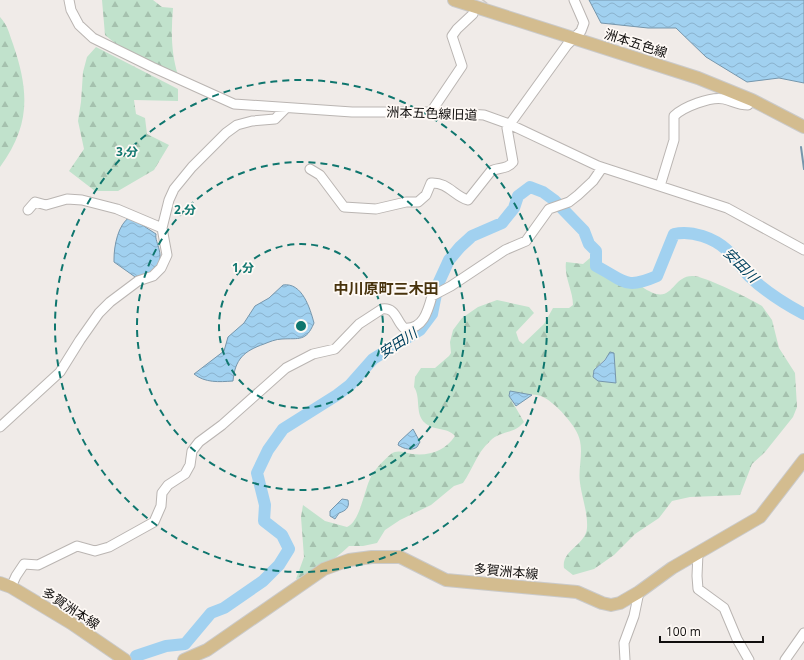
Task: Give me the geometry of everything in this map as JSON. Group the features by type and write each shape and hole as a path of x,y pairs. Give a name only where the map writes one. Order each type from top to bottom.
{"main road":[{"name":"洲本五色線","path":"454,0 698,78 752,100 804,127"},
{"name":"多賀洲本線","path":"184,660 207,650 324,570 349,560 372,557 400,557 446,580 577,592 602,603 611,605 620,603 639,592 672,568 760,517 804,460"},
{"name":"多賀洲本線","path":"6,585 70,623 125,660"}],"street":[{"name":"洲本五色線旧道","path":"69,0 71,10 79,25 85,32 183,82 234,104 285,109 431,112 484,115 509,124 602,168 727,208 804,250"},
{"path":"310,169 320,175 344,207 376,209 406,202 418,202 426,196 432,183 449,188 468,200 491,171 495,168 508,167 513,162 506,131 509,124 567,45 580,31 584,23 574,0"},
{"path":"431,112 462,66 452,36 457,28 473,14"},
{"path":"660,186 674,140 674,116 680,110 692,104 723,98 739,105 748,105 752,100"},
{"path":"0,427 60,372 99,313 110,302 138,281 153,276 161,268 167,255 162,228 169,200 174,189 192,167 226,133 243,123 275,119 285,109"},
{"path":"6,585 16,576 24,564 38,564 77,546 95,551 109,547 154,522 161,506 162,493 168,485 185,474 195,447 286,368 313,354 335,349 359,324 382,309 393,312 404,328 414,327 421,323 426,316 436,294 451,286 505,250 526,241 547,212 569,202 578,196 593,181 602,168"},
{"path":"28,210 36,202 46,205 67,199 82,200 117,209 162,228"},
{"path":"698,553 698,589 724,608 737,639 749,660"},
{"path":"625,660 624,644 634,616 639,592"},
{"path":"785,660 804,633"}],"green space":[{"path":"102,0 153,0 162,7 173,8 172,42 178,75 116,44 105,35"},
{"path":"0,17 8,30 18,61 24,92 24,107 22,122 17,137 10,152 0,167"},
{"path":"96,47 178,89 178,101 134,100 136,114 145,118 147,134 169,145 154,170 118,191 95,191 69,171 84,149 78,121 83,72 87,57"},
{"path":"592,258 594,267 616,280 628,285 641,286 652,292 660,294 671,290 686,277 693,276 706,279 742,295 762,306 772,320 779,348 795,373 797,407 793,417 765,452 752,464 740,495 690,497 672,501 659,518 635,534 614,555 594,569 573,575 564,568 564,562 570,552 583,539 587,528 586,511 580,483 581,452 578,435 565,415 546,399 537,395 511,392 509,393 509,396 524,422 516,429 498,435 485,446 463,483 454,486 431,505 400,520 385,530 377,543 363,546 349,546 332,561 316,571 302,578 296,579 304,557 301,517 303,505 325,521 347,527 352,524 356,518 372,475 391,454 399,452 412,454 431,453 442,449 455,436 448,431 431,427 424,422 421,418 414,387 415,377 421,368 435,368 449,356 451,353 450,342 453,330 462,318 478,307 497,300 529,307 534,313 516,332 519,341 523,344 544,324 553,308 569,308 573,305 572,294 566,273 566,262 583,264","holes":["609,354 598,381 593,377 594,370"]}],"water":[{"path":"589,0 804,0 804,83 779,78 747,82 706,57 676,28 648,28 601,23"},
{"path":"130,217 156,234 156,240 159,247 160,260 158,265 152,272 138,279 114,262 115,248 120,230 122,225"},
{"path":"283,285 290,285 300,292 310,310 314,323 305,336 297,339 275,340 246,353 238,361 233,381 217,382 203,379 194,374 224,351 228,337 244,323 255,306 269,298"},
{"path":"610,352 614,353 616,383 598,381 593,377 594,370 605,360"},
{"path":"510,391 532,395 516,406 509,396"},
{"path":"413,429 420,442 417,447 408,449 398,445 399,442"},
{"path":"342,499 348,500 348,507 339,513 335,519 330,516 330,511"}],"waterway":[{"path":"801,147 804,169"},
{"name":"安田川","path":"136,656 166,646 185,644 211,613 224,608 263,581 279,565 289,549 282,535 264,521 265,505 257,473 268,450 283,429 337,395 350,385 373,359 420,330 432,314 438,284 449,260 472,236 502,223 514,208 518,196 530,187 543,192 554,200 584,231 589,244 596,251 596,266 625,282 638,282 657,276 674,234 695,234 716,242 722,246 733,256 755,282 775,297 804,314"}],"tunnel":[{"path":"475,12 484,0"}],"district":[{"name":"中川原町三木田","path":"386,289"}]}
